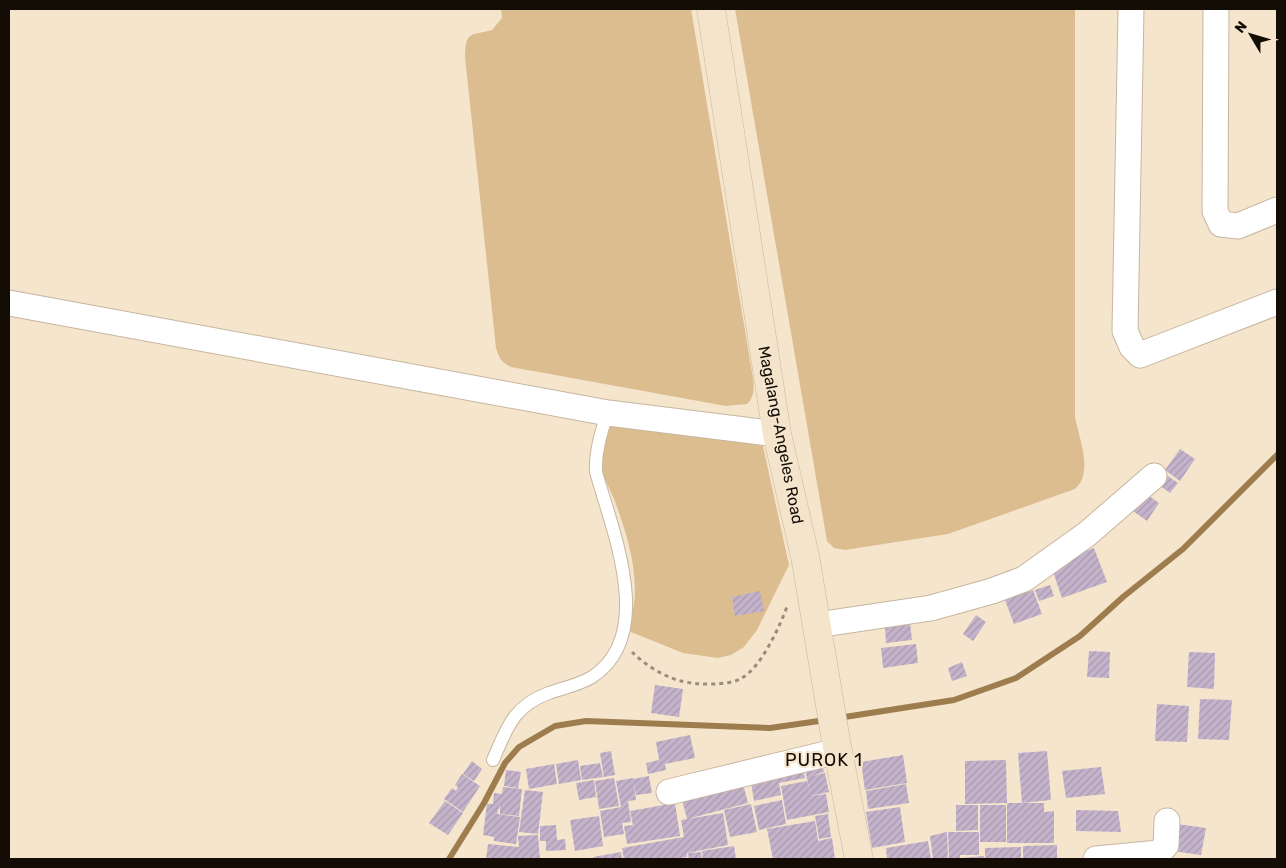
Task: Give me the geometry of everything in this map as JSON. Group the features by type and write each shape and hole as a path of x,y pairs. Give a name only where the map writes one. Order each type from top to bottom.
{"main road":[{"name":"Magalang-Angeles Road","path":"711,9 777,434 805,556 828,696 859,859"}],"street":[{"path":"1131,9 1125,331 1132,347 1140,355 1277,302"},
{"path":"1216,9 1215,211 1221,224 1238,226 1277,210"},
{"path":"9,303 608,413 777,434"},
{"path":"817,625 931,608 992,591 1024,579 1088,534 1154,476"},
{"path":"669,792 837,746"},
{"path":"1096,859 1159,853 1166,845 1168,821"}],"lane":[{"path":"492,760 514,715 536,699 591,678 608,662 620,641 627,600 623,569 596,472 595,460 608,413"}],"path":[{"path":"620,641 642,663 681,681 727,684 742,678 761,657 774,639 788,603"}],"shaded area":[{"path":"501,9 691,9 753,378 753,395 747,404 726,406 511,367 503,362 496,348 465,57 468,38 474,34 492,30 502,18"},
{"path":"735,9 1075,9 1075,417 1084,455 1084,474 1081,482 1075,489 948,534 845,550 834,548 827,541"},
{"path":"615,420 763,446 789,565 757,630 744,647 731,655 718,658 683,653 626,630 632,615 635,599 633,564 625,530 600,464 604,438"}],"building":[{"path":"1180,449 1195,459 1180,481 1165,470"},
{"path":"1162,472 1178,483 1170,493 1155,482"},
{"path":"1145,493 1159,503 1147,521 1133,511"},
{"path":"1094,548 1107,582 1062,598 1050,563"},
{"path":"1050,585 1054,596 1039,601 1035,590"},
{"path":"1033,590 1042,614 1014,624 1005,600"},
{"path":"760,591 764,611 735,616 732,597"},
{"path":"976,615 986,622 973,641 963,634"},
{"path":"910,623 912,640 886,643 885,626"},
{"path":"916,644 918,663 883,668 881,648"},
{"path":"1089,651 1110,652 1109,678 1087,677"},
{"path":"1189,652 1215,653 1214,689 1187,687"},
{"path":"962,662 967,676 952,681 948,668"},
{"path":"655,685 683,689 679,717 651,713"},
{"path":"1200,699 1232,700 1229,740 1198,739"},
{"path":"1157,704 1189,706 1187,742 1155,741"},
{"path":"690,735 695,758 665,764 666,770 648,774 646,763 659,760 656,742"},
{"path":"611,751 615,775 604,777 600,753"},
{"path":"1047,751 1051,800 1022,803 1018,753"},
{"path":"903,755 907,783 865,790 861,762"},
{"path":"578,760 581,780 559,784 556,764"},
{"path":"1006,760 1007,803 965,804 965,761"},
{"path":"472,761 482,769 474,781 463,774"},
{"path":"821,761 824,772 812,776 825,773 829,792 810,796 826,794 829,812 787,820 781,786 807,781 810,792 804,765"},
{"path":"600,763 603,777 582,780 580,766"},
{"path":"554,764 557,784 529,789 526,769"},
{"path":"802,765 805,778 779,783 781,795 754,801 751,782"},
{"path":"1101,767 1105,794 1066,798 1062,771"},
{"path":"506,770 521,772 518,788 504,786"},
{"path":"462,774 480,786 463,812 444,799 452,788 456,791 458,787 455,785"},
{"path":"649,776 652,793 636,795 633,779"},
{"path":"741,776 748,803 687,819 680,792"},
{"path":"614,778 619,806 599,809 595,781"},
{"path":"633,778 636,800 628,801 631,822 622,823 624,834 604,837 600,811 621,807 616,781"},
{"path":"594,780 596,797 579,800 576,783 581,782 582,784 582,782"},
{"path":"906,784 909,803 868,809 866,791"},
{"path":"503,787 522,789 519,816 500,814 500,805 497,814 520,817 516,844 494,841 494,837 483,835 487,804 493,804 494,793 502,794"},
{"path":"525,790 543,792 538,834 519,832"},
{"path":"782,800 786,824 759,830 754,806"},
{"path":"445,801 463,813 448,835 429,823"},
{"path":"675,803 680,836 627,844 624,826 633,825 630,811"},
{"path":"1007,803 1044,803 1044,812 1054,811 1054,843 1007,843"},
{"path":"751,804 757,832 730,837 724,810"},
{"path":"956,805 978,805 978,830 956,831"},
{"path":"980,805 1006,805 1006,842 980,842"},
{"path":"900,807 905,842 872,848 866,812"},
{"path":"1076,810 1118,811 1121,832 1076,831"},
{"path":"723,813 728,845 687,853 687,857 674,859 624,859 622,848 684,837 681,820"},
{"path":"828,814 831,837 819,839 815,816"},
{"path":"599,816 603,846 575,851 570,820"},
{"path":"815,821 818,841 832,838 835,859 773,859 767,829"},
{"path":"1177,824 1206,828 1201,855 1173,851"},
{"path":"556,825 557,840 565,839 566,850 546,851 546,841 540,841 540,826"},
{"path":"947,832 948,859 933,859 930,836"},
{"path":"948,832 979,832 979,855 960,855 960,858 984,856 984,859 949,859"},
{"path":"538,835 540,859 486,859 488,844 519,847 518,836"},
{"path":"928,841 931,859 887,859 886,848"},
{"path":"1057,845 1057,859 1023,859 1023,846"},
{"path":"734,846 736,859 703,859 702,851"},
{"path":"1021,847 1021,859 985,859 985,848"},
{"path":"621,852 622,859 594,859 593,857"},
{"path":"701,852 702,859 689,859 688,853"}],"waterway":[{"path":"838,718 954,700 1016,678 1080,636 1123,597 1183,549 1277,455"},
{"path":"449,859 484,803 505,763 519,747 555,726 586,721 770,728 826,720"}],"district":[{"name":"PUROK 1","path":"824,760"}]}
